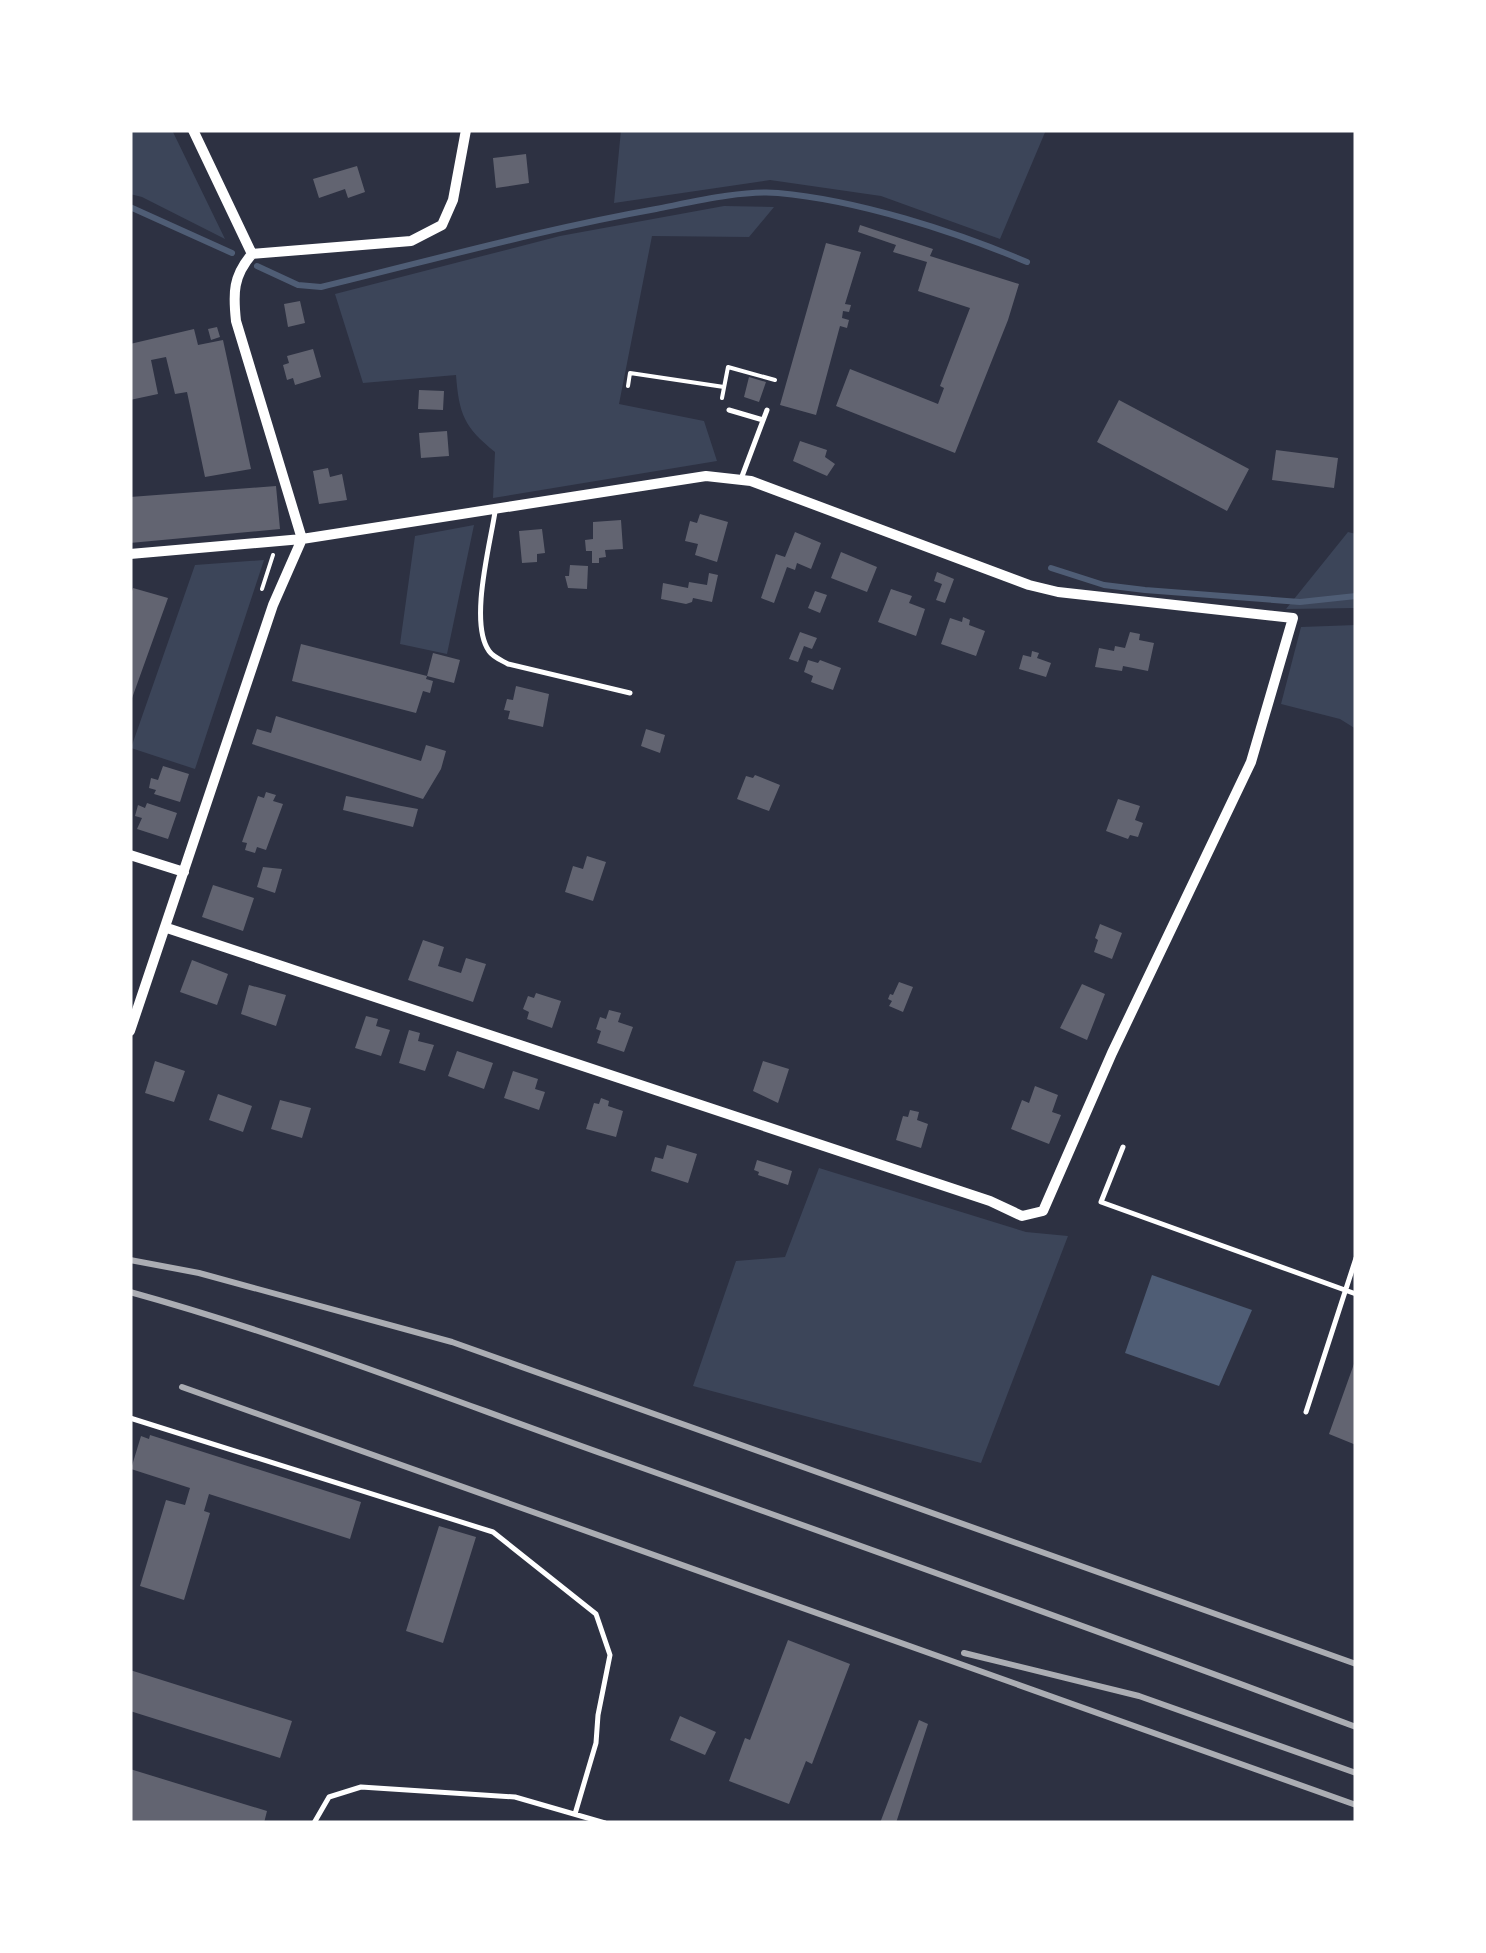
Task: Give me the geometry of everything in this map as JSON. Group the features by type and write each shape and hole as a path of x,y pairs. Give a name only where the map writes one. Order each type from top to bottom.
{"street":[{"path":"193,130 252,254"},
{"path":"130,1031 273,605 302,538 236,322 232,291 239,270 252,254 411,242 442,225 453,200 466,130"},
{"path":"130,554 302,538 706,476 742,479 1028,585 1293,618 1252,762 1112,1053 1043,1211 1022,1216 990,1201 166,928"},
{"path":"130,855 184,872"}],"lane":[{"path":"725,409 763,420"},
{"path":"742,479 766,410"},
{"path":"496,509 480,611 482,639 491,654 508,664 630,693"},
{"path":"1123,1146 1101,1202 1356,1294"},
{"path":"1306,1412 1356,1258"},
{"path":"130,1418 493,1532 596,1614 610,1655 596,1743 575,1814"},
{"path":"314,1823 329,1798 360,1787 515,1797 605,1823"}],"path":[{"path":"725,409 728,366 775,380"},
{"path":"628,386 630,373 724,386"}],"shaded area":[{"path":"130,130 172,130 225,239 130,194"},
{"path":"621,130 1046,130 1000,239 881,196 770,180 614,203"},
{"path":"724,206 774,207 749,237 652,236 619,404 704,421 717,461 493,498 495,452 465,419 456,375 363,383 335,294 560,236"},
{"path":"474,525 447,654 400,644 415,536"},
{"path":"1348,532 1356,534 1356,608 1286,609"},
{"path":"264,560 195,769 131,748 195,565"},
{"path":"1356,625 1356,729 1340,719 1281,704 1301,627"},
{"path":"819,1168 1026,1232 1068,1236 981,1463 693,1386 736,1261 785,1257"},
{"path":"1152,1275 1252,1310 1219,1386 1125,1353"}],"building":[{"path":"526,154 529,183 496,188 493,158"},
{"path":"357,166 365,192 348,198 345,189 319,198 313,179"},
{"path":"860,225 933,249 930,256 1019,284 955,453 836,406 850,369 938,404 944,388 940,386 970,308 918,291 927,262 893,252 896,245 858,232"},
{"path":"826,243 861,252 845,304 851,305 849,312 843,311 842,318 849,320 847,328 840,326 816,415 780,405"},
{"path":"300,301 305,323 288,327 284,304"},
{"path":"217,327 220,337 211,340 208,329"},
{"path":"194,329 198,345 223,340 251,469 205,477 187,392 175,394 166,357 151,360 158,394 130,400 130,344"},
{"path":"313,349 321,377 295,385 293,378 287,380 283,365 289,363 287,356"},
{"path":"749,377 766,382 759,402 744,397"},
{"path":"419,390 444,391 443,410 418,409"},
{"path":"1119,400 1249,469 1227,511 1097,442"},
{"path":"447,431 449,456 421,458 419,433"},
{"path":"800,441 827,450 825,457 835,464 827,476 793,461"},
{"path":"1276,450 1338,458 1334,488 1272,480"},
{"path":"328,468 330,477 342,474 347,500 319,504 313,471"},
{"path":"276,486 280,529 130,543 130,497"},
{"path":"700,514 728,522 717,562 695,555 698,544 685,541 690,521 697,523"},
{"path":"621,520 623,549 605,550 606,557 592,563 592,551 586,551 585,540 593,539 593,522"},
{"path":"542,529 545,553 537,554 537,562 522,563 519,531"},
{"path":"795,532 821,543 811,569 797,563 795,570 787,567 774,603 761,598 776,554 785,557"},
{"path":"841,552 877,567 867,592 831,578"},
{"path":"570,565 588,566 587,589 568,588 565,576 569,576"},
{"path":"937,572 954,579 945,603 936,600 942,584 934,581"},
{"path":"709,573 718,575 712,602 693,598 686,604 661,599 663,583 688,588 689,582 707,585"},
{"path":"133,588 168,598 131,701 130,597"},
{"path":"891,589 912,596 909,603 925,609 916,636 878,622"},
{"path":"815,591 827,595 820,613 808,608"},
{"path":"963,617 970,620 969,625 985,631 976,656 941,644 950,618 962,622"},
{"path":"800,632 817,638 812,649 804,646 798,662 789,659"},
{"path":"1130,632 1140,634 1139,640 1154,643 1148,671 1123,666 1122,671 1095,667 1099,648 1125,648"},
{"path":"301,644 427,676 433,681 430,693 423,691 416,713 292,681"},
{"path":"1032,651 1039,653 1037,658 1051,663 1046,677 1019,669 1023,655 1031,657"},
{"path":"433,653 460,660 454,683 427,676"},
{"path":"808,660 841,668 833,690 811,682 813,676 804,672"},
{"path":"516,686 549,694 543,727 508,719 510,711 504,710 507,699 513,700"},
{"path":"276,716 421,761 426,745 446,751 441,769 423,799 252,744 257,729 271,733"},
{"path":"646,729 665,735 660,753 641,746"},
{"path":"163,766 189,774 180,802 154,794 156,790 149,788 151,778 158,780"},
{"path":"755,775 780,785 769,811 737,799 746,776"},
{"path":"266,792 276,795 273,801 283,804 266,850 257,847 255,853 245,850 247,843 242,842 258,796 264,798"},
{"path":"346,796 418,809 413,827 343,810"},
{"path":"1118,799 1140,806 1135,820 1143,823 1138,837 1130,835 1128,839 1106,831"},
{"path":"147,803 177,813 168,839 137,829 142,818 135,816 138,805 145,808"},
{"path":"587,856 606,862 593,901 565,892 573,866 583,869"},
{"path":"263,867 282,869 275,893 257,887"},
{"path":"213,885 254,898 243,931 202,917"},
{"path":"1100,924 1122,933 1112,959 1094,952"},
{"path":"423,940 444,947 438,966 461,973 466,958 486,964 473,1002 408,980"},
{"path":"192,960 228,974 217,1005 180,992"},
{"path":"899,982 913,987 903,1012 889,1006 892,1001 888,999"},
{"path":"1082,984 1105,994 1087,1040 1060,1028"},
{"path":"249,985 286,995 276,1026 241,1014"},
{"path":"536,993 561,1001 552,1028 527,1019 529,1012 523,1009 528,996 534,998"},
{"path":"609,1010 621,1013 618,1022 633,1027 624,1052 597,1043 600,1017 606,1019"},
{"path":"366,1016 378,1019 376,1026 390,1030 381,1056 355,1048"},
{"path":"409,1030 420,1033 418,1041 434,1045 425,1071 399,1063"},
{"path":"457,1051 493,1063 484,1089 448,1076"},
{"path":"155,1061 185,1071 174,1102 145,1093"},
{"path":"763,1061 789,1069 778,1103 753,1091"},
{"path":"513,1071 538,1079 535,1089 545,1092 539,1110 504,1098"},
{"path":"1035,1086 1058,1095 1052,1112 1061,1115 1049,1144 1011,1129 1022,1100 1029,1103"},
{"path":"218,1094 252,1106 243,1132 209,1120"},
{"path":"601,1098 609,1101 608,1106 623,1111 616,1137 586,1129 594,1103 599,1104"},
{"path":"280,1100 311,1108 302,1138 271,1129"},
{"path":"910,1110 919,1112 917,1120 928,1124 921,1148 896,1140 903,1116 908,1117"},
{"path":"667,1145 697,1154 688,1183 651,1171 655,1157 663,1159"},
{"path":"757,1160 792,1171 788,1185 758,1175 754,1170"},
{"path":"1356,1361 1356,1445 1329,1434"},
{"path":"150,1435 361,1502 350,1539 209,1494 204,1511 210,1513 184,1600 140,1586 166,1500 185,1505 190,1488 131,1469 141,1436 149,1439"},
{"path":"439,1526 476,1537 443,1643 406,1631"},
{"path":"788,1640 850,1664 812,1764 806,1761 789,1804 729,1781 745,1738 750,1740"},
{"path":"130,1670 292,1721 280,1758 130,1711"},
{"path":"680,1716 716,1732 705,1755 670,1740"},
{"path":"919,1720 928,1724 896,1823 880,1823"},
{"path":"130,1769 267,1811 264,1823 130,1823"}],"waterway":[{"path":"257,266 298,285 321,287 572,226 749,193 840,202 937,228 1027,262"},
{"path":"130,207 232,253"},
{"path":"1051,568 1104,585 1145,590 1300,602 1356,596"}],"railway":[{"path":"130,1260 199,1273 452,1342 1356,1664"},
{"path":"130,1292 371,1370 1356,1727"},
{"path":"182,1387 1356,1805"},
{"path":"964,1653 1139,1696 1356,1773"}]}
